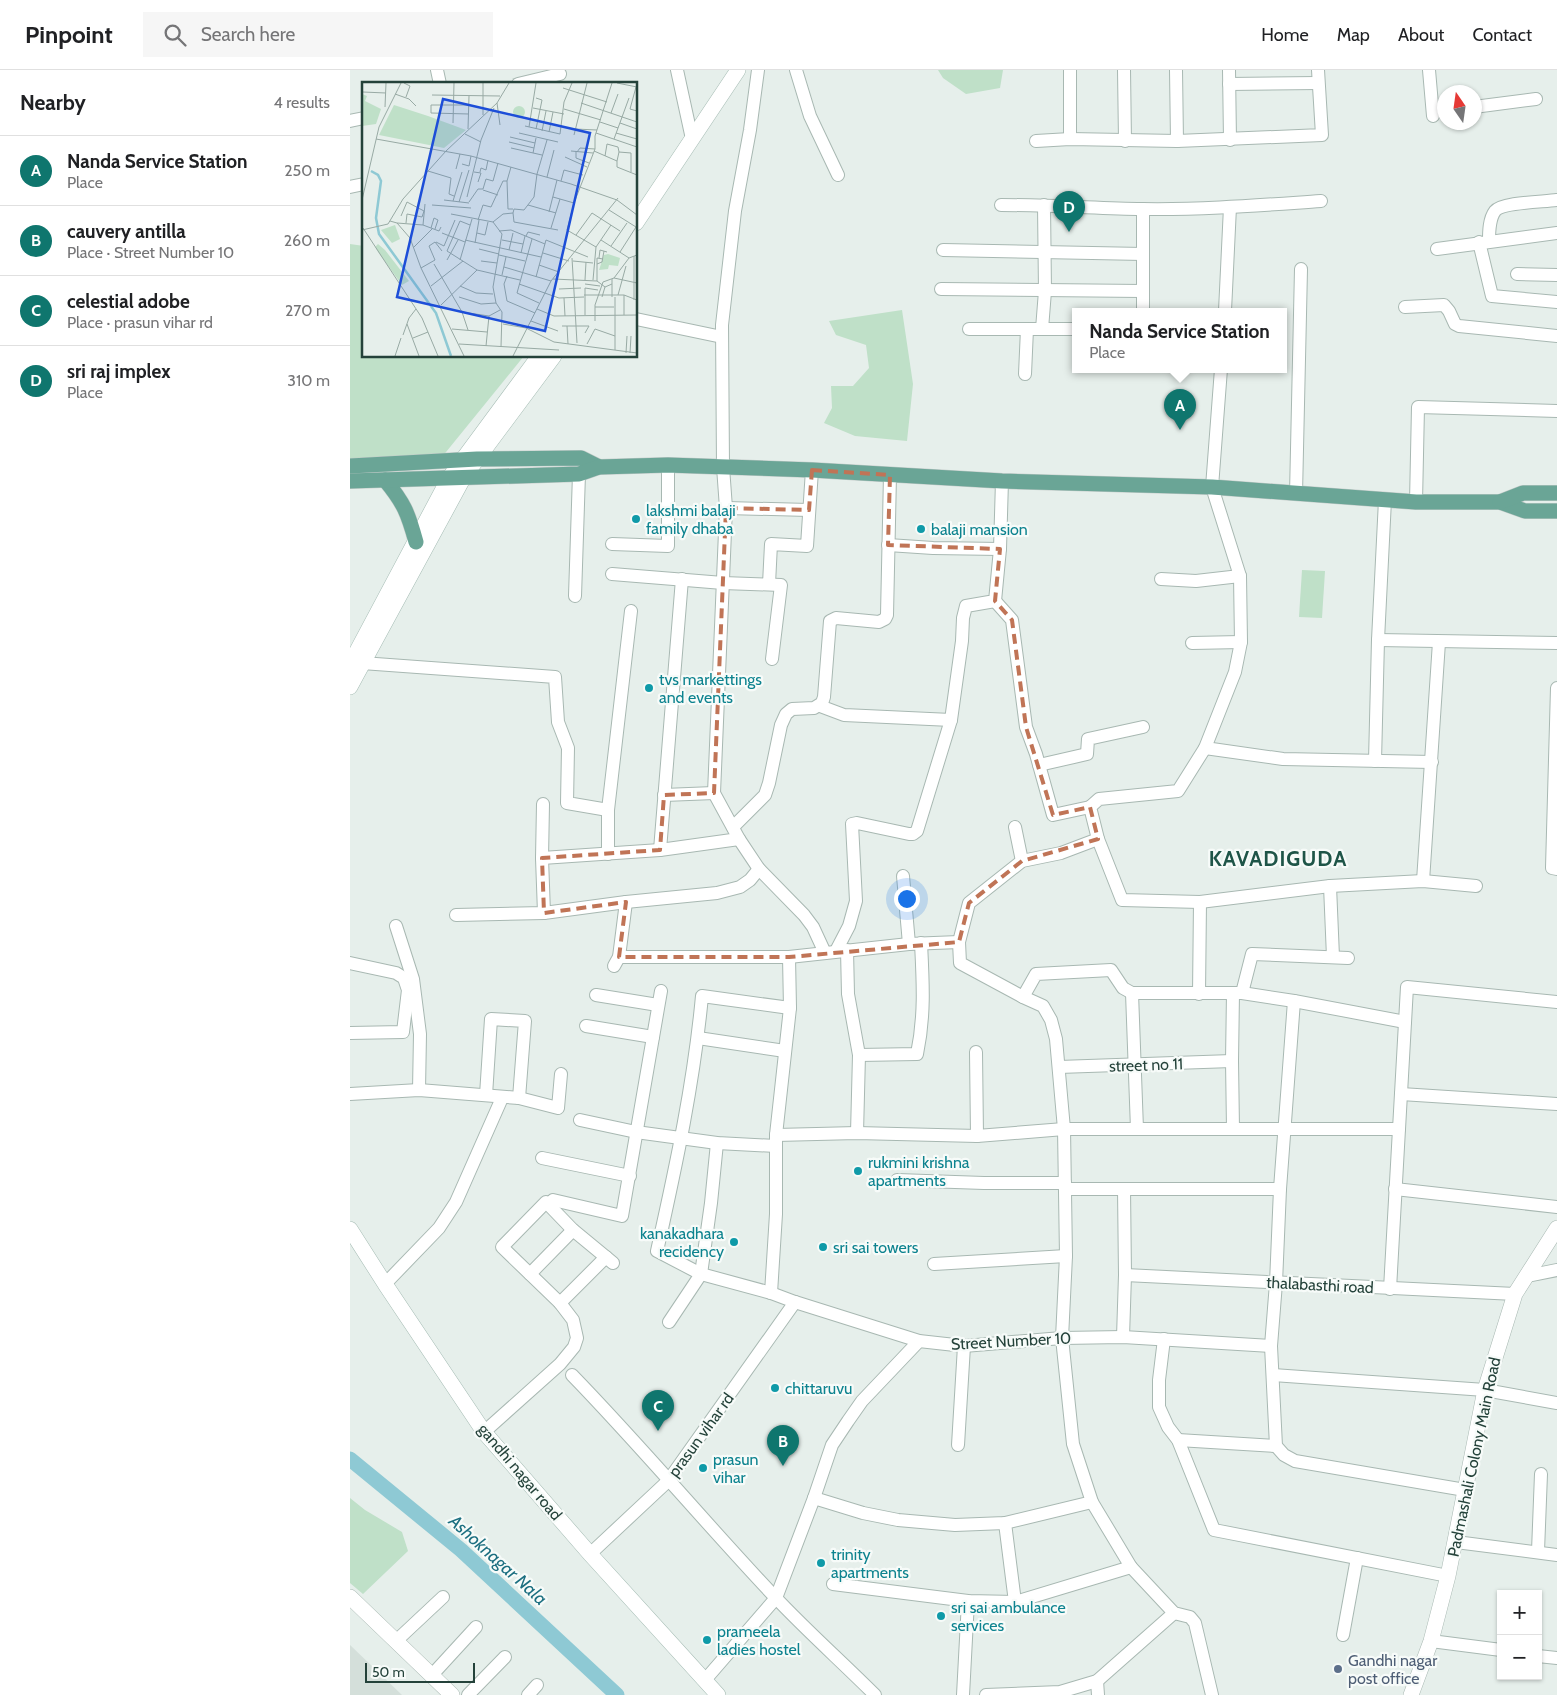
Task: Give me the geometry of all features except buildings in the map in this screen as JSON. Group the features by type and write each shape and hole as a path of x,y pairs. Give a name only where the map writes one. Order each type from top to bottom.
{"main road":[{"path":"638,220 738,70"},
{"path":"356,664 456,477 462,460 538,358"},
{"path":"350,686 356,664 416,542 456,477 477,459 553,358"},
{"path":"350,466 477,459 581,458 599,467"},
{"path":"350,481 579,474 599,467 668,465 812,470 1002,481 1212,487 1416,502 1500,502 1525,511 1557,511"},
{"path":"384,480 399,497 409,515 416,542"},
{"path":"1500,502 1523,493 1557,493"},
{"name":"Padmashali Colony Main Road","path":"1411,1695 1431,1640 1448,1576 1485,1390 1515,1294 1557,1228"},
{"name":"gandhi nagar road","path":"350,1229 384,1284 484,1432 590,1554 718,1695"},
{"path":"350,1597 452,1695"}],"street":[{"path":"677,70 692,139"},
{"path":"758,70 750,130 734,211 722,337 723,467 726,508 714,794 739,839 759,869 836,951 848,994 859,1056 857,1134"},
{"path":"796,70 810,116 838,175"},
{"path":"1070,70 1070,139"},
{"path":"1124,70 1125,141"},
{"path":"1176,70 1177,141"},
{"path":"1229,70 1230,140"},
{"path":"1428,70 1437,113"},
{"path":"528,82 560,76"},
{"path":"1036,140 1177,141 1322,135 1318,76 1229,84"},
{"path":"1482,106 1536,99"},
{"path":"1557,200 1504,206 1496,210 1484,242 1492,296 1557,302"},
{"path":"1002,205 1143,209 1230,207 1321,201"},
{"path":"1042,329 1045,291 1043,252 1044,205"},
{"path":"1225,308 1230,207"},
{"path":"1143,209 1143,308"},
{"path":"1437,249 1557,233"},
{"path":"943,250 1142,254"},
{"path":"1296,494 1301,269"},
{"path":"1517,274 1557,275"},
{"path":"941,289 1143,292"},
{"path":"1405,306 1444,306 1449,311 1455,324 1459,326 1557,336"},
{"path":"638,319 722,337"},
{"path":"969,329 1072,329"},
{"path":"1025,374 1027,330"},
{"path":"1002,481 996,601 1012,620 1026,727 1053,815 1090,807 1099,799 1178,791 1205,748 1236,672 1241,642 1240,576 1212,487 1221,373"},
{"path":"1416,502 1418,407 1557,411"},
{"path":"612,544 668,546 668,465"},
{"path":"769,584 771,544 807,546 812,470"},
{"path":"575,596 579,474"},
{"path":"820,706 824,697 830,622 836,618 879,622 885,619 887,614 890,475"},
{"path":"1375,761 1378,640 1385,500"},
{"path":"726,508 809,510"},
{"path":"888,546 1000,549"},
{"path":"612,574 723,583 781,585 772,659"},
{"path":"1161,579 1196,581 1240,576"},
{"path":"660,850 682,579"},
{"path":"836,951 850,926 856,901 852,825 855,823 909,834 917,831 951,720 966,606 996,601"},
{"path":"608,854 608,810 630,611"},
{"path":"1378,640 1557,643"},
{"path":"1192,642 1241,642"},
{"path":"1423,882 1439,642"},
{"path":"356,664 555,677 558,722 568,748 567,804 608,810"},
{"path":"1557,688 1552,868 1557,869"},
{"path":"733,827 764,795 769,783 781,725 786,714 792,709 820,706 844,715 951,720"},
{"path":"1039,765 1087,754 1088,739 1143,727"},
{"path":"1205,748 1283,759 1432,762"},
{"path":"664,795 714,794"},
{"path":"543,804 544,913"},
{"path":"1090,807 1098,839 1122,900 1200,902 1330,886 1423,882 1476,886"},
{"path":"1015,827 1022,861"},
{"path":"542,858 660,850 739,839"},
{"path":"1098,839 1060,853 1022,861 969,903 959,942 960,963 1042,1006 1051,1020 1056,1039 1064,1129 1066,1256 1062,1338 1074,1444 1092,1502 1131,1567 1174,1613 1190,1617 1195,1623 1212,1695"},
{"path":"456,915 544,913 729,891 740,887 750,880 759,869"},
{"path":"859,1056 918,1054 922,1028 924,988 904,876"},
{"path":"1330,886 1333,957"},
{"path":"626,902 616,961 789,957 915,944 959,942"},
{"path":"1199,994 1200,902"},
{"path":"396,926 413,979 420,1034 419,1090"},
{"path":"1234,1129 1232,1061 1238,993 1252,954 1348,958"},
{"path":"771,1293 776,1214 776,1140 790,1008 789,957"},
{"path":"350,963 396,973 404,978 408,990 403,1032 350,1034"},
{"path":"1023,997 1036,974 1111,970 1123,988 1132,993 1238,993 1294,1001 1405,1022"},
{"path":"1390,1289 1407,987 1557,1002"},
{"path":"553,1200 622,1216 661,991"},
{"path":"1132,993 1137,1129"},
{"path":"596,995 658,1006"},
{"path":"682,1138 698,1038 702,996 790,1008"},
{"path":"1294,1001 1271,1346 1276,1446 1284,1456 1295,1461 1465,1490"},
{"path":"486,1096 491,1018 525,1022 519,1098"},
{"path":"586,1026 653,1038"},
{"path":"698,1038 785,1051"},
{"path":"976,1052 977,1136"},
{"name":"street no 11","path":"1059,1068 1232,1061"},
{"path":"350,1094 419,1090 519,1098 558,1108 562,1074"},
{"path":"1401,1094 1557,1104"},
{"path":"384,1284 439,1228 456,1202 502,1098"},
{"path":"580,1120 636,1132 717,1143 857,1134 977,1136 1064,1129 1399,1129"},
{"name":"Street Number 10","path":"682,1138 657,1251 701,1274 771,1293 920,1341 964,1346 1062,1338 1123,1337 1271,1346"},
{"path":"669,1322 701,1274 717,1143"},
{"path":"542,1158 630,1176"},
{"path":"897,1180 1124,1189 1280,1189"},
{"path":"1123,1337 1125,1275 1124,1189"},
{"path":"1395,1190 1557,1207"},
{"path":"484,1432 560,1364 574,1347 577,1338 574,1320 560,1303 502,1247 546,1202 573,1230 609,1260 560,1303"},
{"path":"530,1274 573,1230"},
{"path":"934,1264 1066,1256"},
{"path":"1527,1276 1557,1270"},
{"name":"thalabasthi road","path":"1125,1275 1515,1294"},
{"name":"prasun vihar rd","path":"590,1554 668,1481 795,1302"},
{"path":"1164,1339 1159,1380 1159,1407 1168,1426 1178,1440 1214,1530 1448,1576"},
{"path":"705,1680 776,1598 832,1445 862,1401 920,1341"},
{"path":"958,1445 964,1346"},
{"path":"572,1375 604,1407 668,1481 776,1598 875,1695"},
{"path":"1273,1375 1485,1390 1557,1403"},
{"path":"1178,1440 1276,1446"},
{"path":"1538,1551 1540,1474"},
{"path":"814,1498 863,1513 898,1520 955,1525 1005,1523 1092,1502"},
{"path":"1005,1523 1015,1602"},
{"path":"1456,1542 1538,1551 1557,1555"},
{"path":"1344,1635 1356,1558"},
{"path":"833,1584 968,1601 1015,1602 1131,1567"},
{"path":"396,1641 443,1597"},
{"path":"963,1695 968,1601"},
{"path":"986,1695 1060,1692 1097,1681 1174,1613"},
{"path":"432,1675 476,1627"},
{"path":"1431,1640 1497,1649"},
{"path":"1542,1656 1557,1658"},
{"path":"468,1695 505,1657"},
{"path":"1097,1681 1098,1695"},
{"path":"528,1695 537,1685"}],"highlighted area":[{"path":"812,470 890,475 888,545 1000,549 995,601 1012,620 1026,727 1053,815 1090,807 1098,839 1022,861 969,903 959,942 789,957 619,957 626,902 544,913 542,858 660,850 664,795 714,793 726,508 809,510"}],"shaded area":[{"path":"350,1645 402,1695 350,1695"}],"green space":[{"path":"938,70 1003,70 1000,88 966,94 943,78"},
{"path":"350,244 362,246 362,358 522,358 442,457 350,459"},
{"path":"902,310 913,384 907,441 855,436 824,423 832,408 831,386 853,386 869,368 866,345 836,335 829,321"},
{"path":"1302,570 1325,571 1322,618 1299,617"},
{"path":"350,1498 365,1510 402,1532 408,1551 363,1594 350,1583"}],"waterway":[{"name":"Ashoknagar Nala","path":"350,1459 461,1550 617,1695"}],"place":[{"name":"sri raj implex","path":"1069,232"},
{"name":"Nanda Service Station","path":"1180,430"},
{"name":"lakshmi balaji family dhaba","path":"636,519"},
{"name":"balaji mansion","path":"921,529"},
{"name":"tvs markettings and events","path":"649,688"},
{"name":"rukmini krishna apartments","path":"858,1171"},
{"name":"kanakadhara recidency","path":"734,1242"},
{"name":"sri sai towers","path":"823,1247"},
{"name":"chittaruvu","path":"775,1388"},
{"name":"celestial adobe","path":"658,1431"},
{"name":"cauvery antilla","path":"783,1466"},
{"name":"prasun vihar","path":"703,1468"},
{"name":"trinity apartments","path":"821,1563"},
{"name":"sri sai ambulance services","path":"941,1616"},
{"name":"prameela ladies hostel","path":"707,1640"},
{"name":"Gandhi nagar post office","path":"1338,1669"}],"district":[{"name":"KAVADIGUDA","path":"1278,858"}]}
